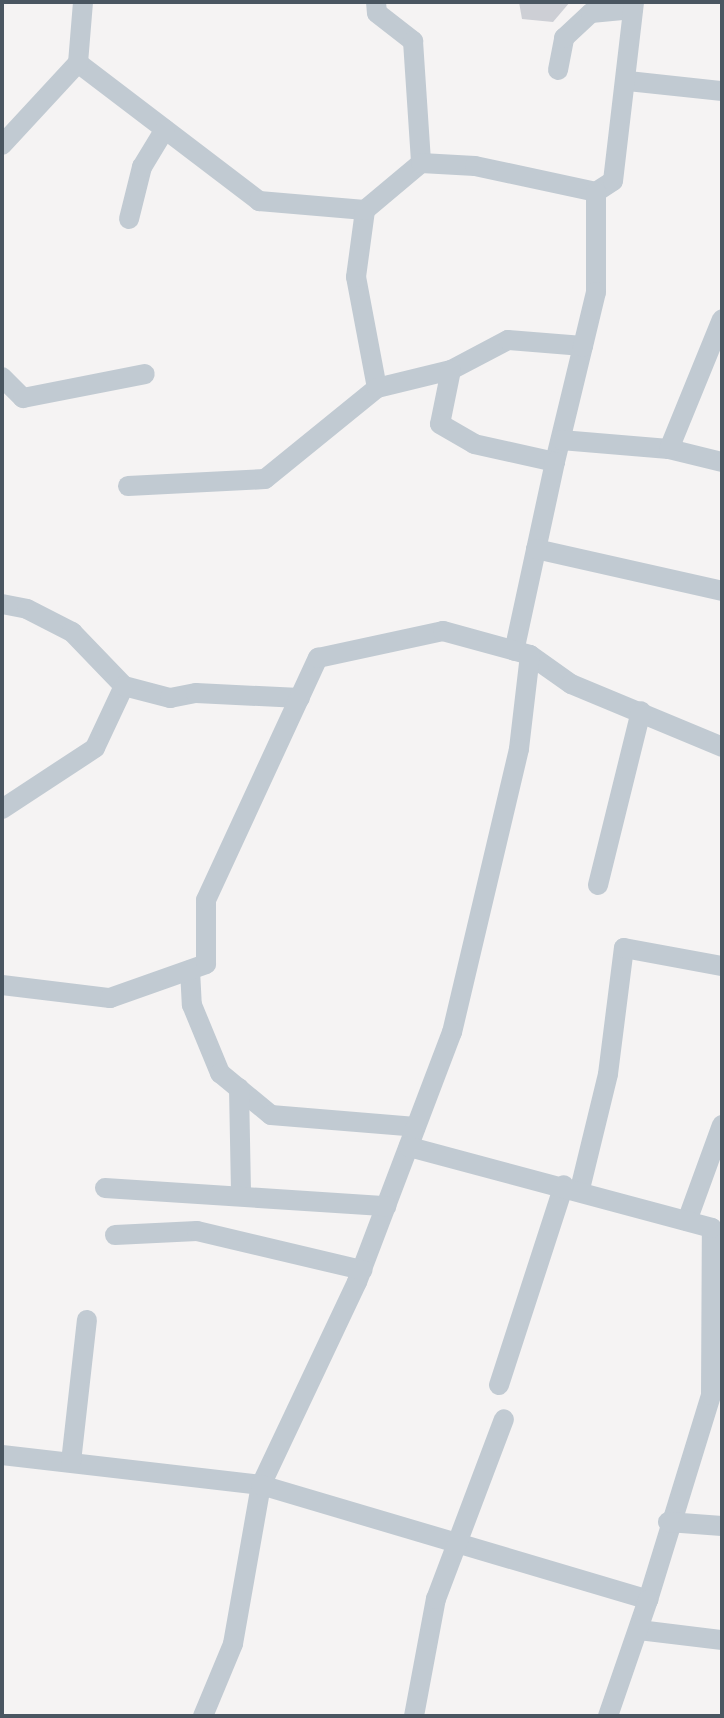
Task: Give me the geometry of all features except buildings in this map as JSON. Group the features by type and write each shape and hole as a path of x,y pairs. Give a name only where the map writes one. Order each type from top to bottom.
{"street":[{"path":"2,145 78,63 83,2"},
{"path":"376,2 377,13 413,41 421,163"},
{"path":"377,388 356,277 365,210 421,163 475,166 596,192 613,181 628,81 634,5 591,13 564,38 558,70"},
{"path":"78,63 259,201 365,210"},
{"path":"628,81 722,91"},
{"path":"129,219 142,167 165,129"},
{"path":"203,1716 233,1644 261,1485 362,1270 452,1032 519,749 522,653 536,549 596,292 596,192"},
{"path":"669,449 716,343 722,319"},
{"path":"128,486 265,479 377,388 451,370 508,340 583,346"},
{"path":"451,370 440,424 474,444 555,462"},
{"path":"2,377 23,398 145,374"},
{"path":"561,440 669,449 722,462"},
{"path":"536,549 722,591"},
{"path":"2,604 27,609 72,632 124,686 170,698 196,693 300,698"},
{"path":"2,985 110,998 206,964 206,900 318,658 443,631 522,653 571,684 722,747"},
{"path":"2,809 95,748 124,686"},
{"path":"598,885 641,711"},
{"path":"499,1385 572,1187 608,1074 624,948 722,966"},
{"path":"190,970 197,1019 220,1073 271,1115 416,1127"},
{"path":"239,1088 241,1194"},
{"path":"687,1221 722,1125"},
{"path":"409,1147 572,1187 717,1228 711,1395 668,1522 639,1630 608,1716"},
{"path":"105,1188 241,1194 386,1206"},
{"path":"115,1235 197,1231 362,1270"},
{"path":"71,1462 87,1320"},
{"path":"414,1716 436,1599 504,1419"},
{"path":"2,1455 261,1485 648,1600"},
{"path":"668,1522 722,1526"},
{"path":"639,1630 722,1640"}]}
